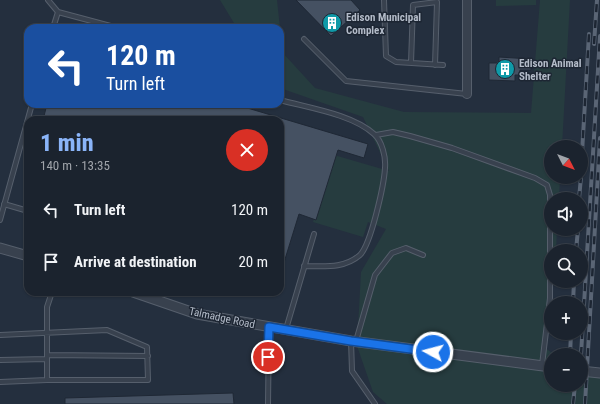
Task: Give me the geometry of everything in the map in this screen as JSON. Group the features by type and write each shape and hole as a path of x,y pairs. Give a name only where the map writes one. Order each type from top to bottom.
{"street":[{"path":"467,0 467,94"},
{"path":"0,248 24,255"},
{"name":"Talmadge Road","path":"145,296 197,314 286,330 353,341 544,366"},
{"path":"588,372 600,374"}],"lane":[{"path":"48,0 58,12 103,24"},
{"path":"384,0 386,56 396,62 442,65"},
{"path":"411,63 413,5 437,2 436,65"},
{"path":"54,24 58,12"},
{"path":"304,39 346,81 467,94"},
{"path":"284,101 355,121 376,135 384,152 385,167 368,242 361,254 351,262 335,267 304,266"},
{"path":"376,135 393,132 452,148 535,178 547,185 550,196 550,275 547,348"},
{"path":"0,220 24,133"},
{"path":"4,204 24,210"},
{"path":"286,330 314,234"},
{"path":"375,404 352,370 353,341 375,275 392,253 406,248 423,255"},
{"path":"47,380 47,307 51,296"},
{"path":"268,404 269,327"},
{"path":"0,335 107,330 147,347 148,356 148,380 47,380 0,382"},
{"path":"0,360 47,357 148,356"}],"green space":[{"path":"220,0 277,0 280,24 235,24"},
{"path":"496,0 536,0 536,5 496,6"},
{"path":"540,0 570,0 562,140 544,140 544,184 560,184 559,192 544,192 544,236 557,236 556,244 544,244 544,288 551,288 550,296 544,296 544,340 546,340 544,348 544,392 588,392 588,376 600,378 600,404 387,404 373,392 357,346 361,272 386,229 368,222 363,237 313,222 334,155 389,171 363,117 284,89 284,54 315,88 404,112 531,113"}],"building":[{"name":"Edison Municipal Complex","path":"296,0 351,0 360,10 331,36"},
{"name":"Edison Animal Shelter","path":"499,57 531,59 531,70 520,70 520,75 515,75 515,81 489,80 489,63 499,63"},
{"path":"46,108 247,108 274,116 44,116"},
{"path":"284,119 368,144 364,158 338,150 316,220 299,214 284,263"},
{"path":"233,393 234,404 65,404 65,398"}],"railway":[{"path":"594,44 597,0"},
{"path":"583,140 589,34"},
{"path":"581,348 600,36"},
{"path":"585,404 600,138"},
{"path":"580,184 580,192"},
{"path":"577,236 577,244"},
{"path":"573,296 574,288"},
{"path":"570,348 571,340"},
{"path":"573,404 574,392"}],"place":[{"name":"Edison Municipal Complex","path":"332,23"},
{"name":"Edison Animal Shelter","path":"505,69"}],"route":[{"path":"268,357 269,327 351,341 433,352"}]}
